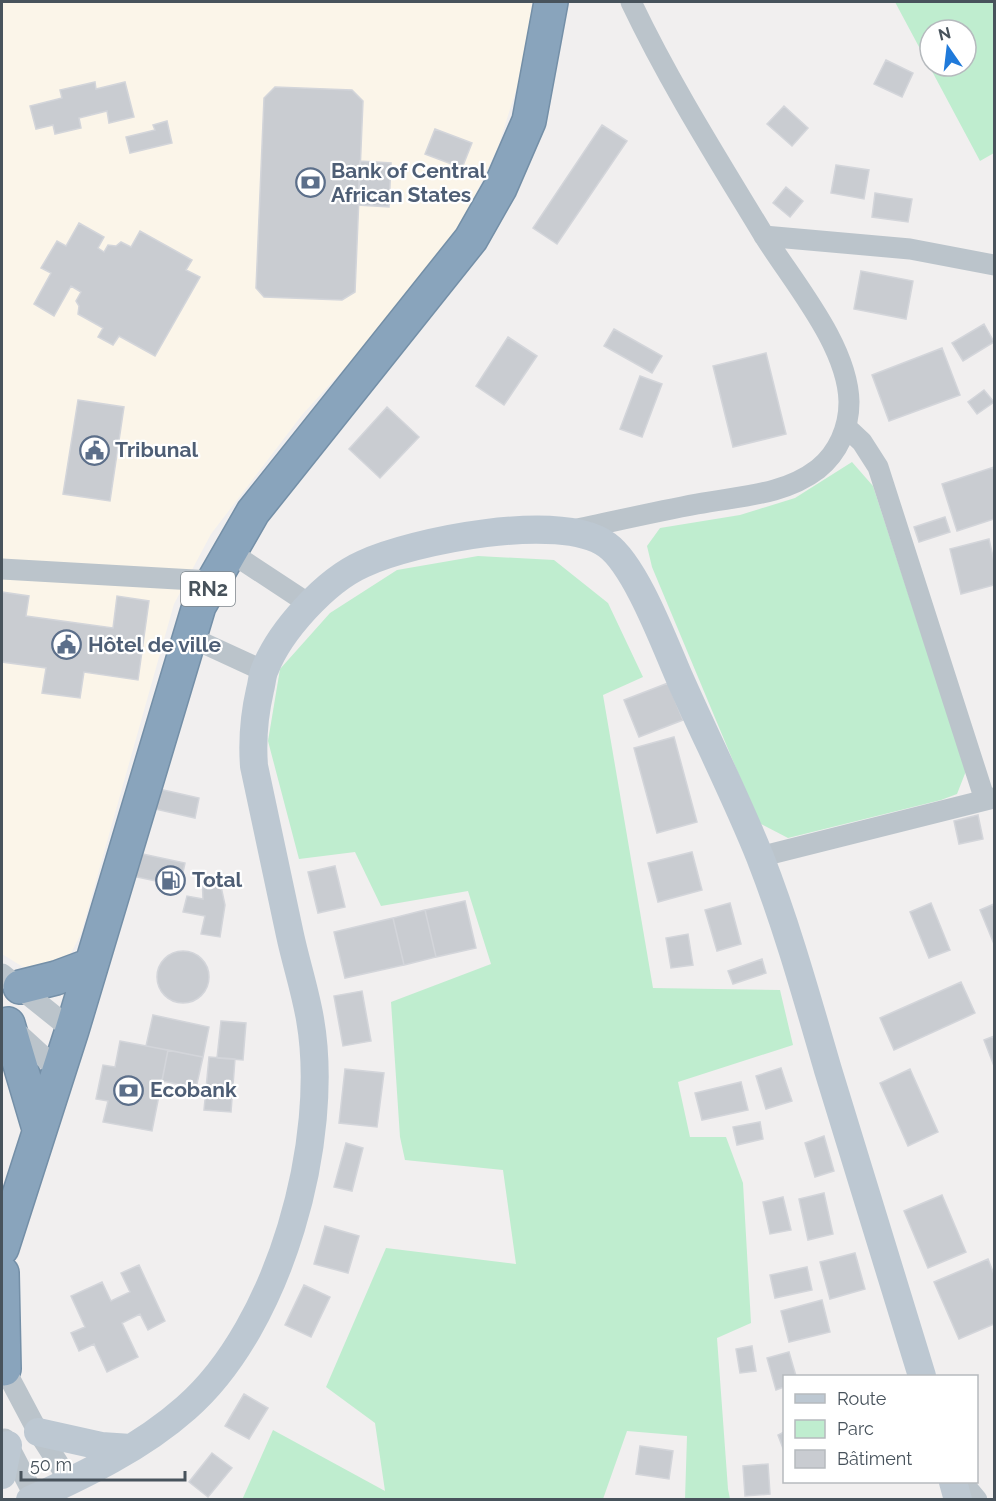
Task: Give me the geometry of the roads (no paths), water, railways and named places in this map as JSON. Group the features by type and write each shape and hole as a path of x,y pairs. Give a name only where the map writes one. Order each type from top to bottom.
{"highway":[{"name":"RN2","path":"2,1248 72,1030 199,606 253,512 471,239 500,188 529,121 551,2"},
{"path":"11,980 56,978 91,965"},
{"path":"5,1019 39,1129"},
{"path":"2,1273 3,1367"}],"street":[{"path":"565,531 700,503 758,495 797,482 818,469 835,452 846,427 849,401 842,364 820,319 765,236 678,93 631,2"},
{"path":"765,236 910,249 994,265"},
{"path":"759,857 990,799 878,466 862,442 846,427"},
{"path":"4,1439 32,1498 131,1448 162,1428 188,1407 210,1384 244,1338 268,1293 293,1218 309,1157 314,1075 310,1020 254,766 253,725 264,671 281,641 309,604 328,586 360,565 403,549 477,535 526,530 565,531 587,536 607,545 632,576 646,602 759,857 791,947 920,1375"},
{"path":"230,552 309,604"},
{"path":"2,569 212,580"},
{"path":"190,637 264,671"},
{"path":"11,980 72,1030"},
{"path":"5,1019 29,1046 58,1070"},
{"path":"3,1367 38,1432 69,1480"},
{"path":"38,1432 101,1446 131,1448"},
{"path":"2,1475 4,1439"},
{"path":"953,1483 958,1500"},
{"path":"963,1483 977,1500"}],"place":[{"name":"Bank of Central African States","path":"310,183"},
{"name":"Tribunal","path":"94,450"},
{"name":"Hôtel de ville","path":"67,645"},
{"name":"Total","path":"171,880"},
{"name":"Ecobank","path":"129,1090"}]}
